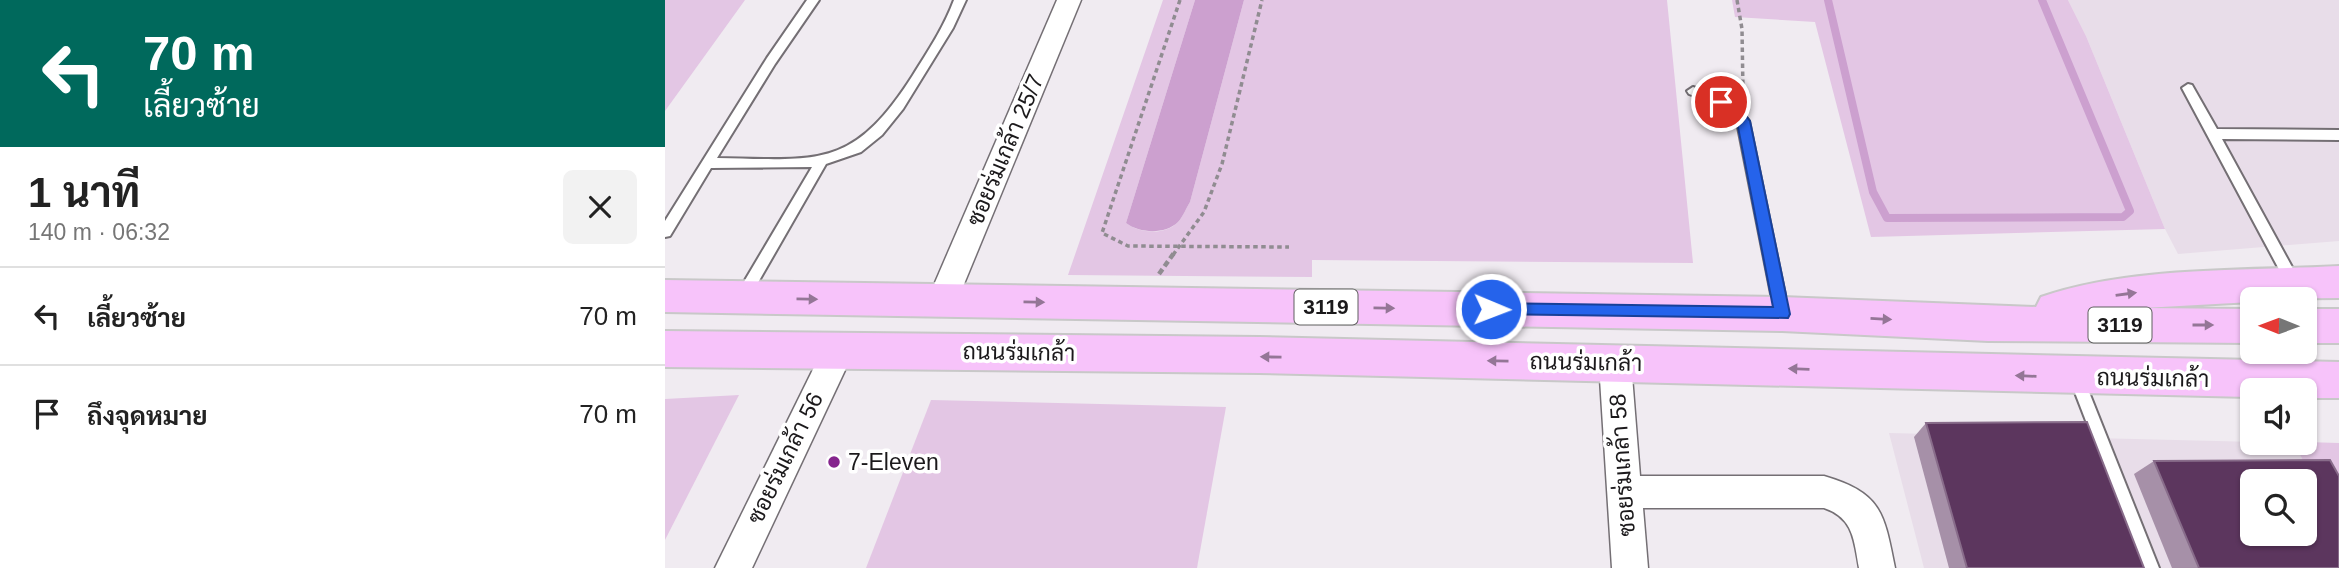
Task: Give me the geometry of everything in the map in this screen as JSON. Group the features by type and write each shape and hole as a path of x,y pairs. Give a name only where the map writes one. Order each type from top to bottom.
{"main road":[{"path":"1988,324 2126,293 2339,282"},
{"name":"3119","path":"665,296 1782,314 1988,324 2240,326"},
{"path":"2317,326 2339,326"},
{"name":"ถนนร่มเกล้า","path":"665,349 839,349 1615,363 2240,384"},
{"name":"ถนนร่มเกล้า","path":"2317,382 2339,380"},
{"path":"2317,399 2339,407"}],"street":[{"name":"ซอยร่มเกล้า 25/7","path":"942,301 1069,0"},
{"name":"ซอยร่มเกล้า 56","path":"733,568 839,349"},
{"name":"ซอยร่มเกล้า 58","path":"1615,363 1630,568"},
{"path":"1624,492 1824,492 1845,497 1860,508 1868,524 1877,568"}],"lane":[{"path":"665,232 813,0"},
{"path":"708,163 820,164 856,151 889,122 909,93 960,0"},
{"path":"2187,88 2294,284"},
{"path":"1693,91 1728,104 1743,121 1782,314"},
{"path":"2214,134 2339,135"},
{"path":"742,298 820,164"},
{"path":"2076,377 2151,568"}],"path":[{"path":"1179,0 1102,233 1128,246 1289,247"},
{"path":"1133,304 1181,247 1204,212 1222,164 1262,0"},
{"path":"1737,0 1742,29 1743,121"}],"shaded area":[{"path":"665,0 745,0 665,111"},
{"path":"1163,0 1195,0 1126,223 1152,232 1173,226 1180,220 1190,202 1244,0 1667,0 1693,263 1312,260 1312,277 1068,275"},
{"path":"1195,0 1244,0 1190,202 1180,220 1173,226 1159,231 1138,229 1126,223"},
{"path":"1732,0 2068,0 2086,36 2165,229 1871,237 1815,22 1735,17"},
{"path":"2068,0 2339,0 2339,241 2178,254 2165,229 2086,36"},
{"path":"739,395 665,540 665,399"},
{"path":"931,400 1226,407 1197,568 866,568"},
{"path":"1889,433 2240,442 2240,455 2300,455 2307,469 2240,469 2240,546 2317,546 2317,488 2339,531 2339,568 1924,568"},
{"path":"2317,442 2339,443 2339,531 2317,488 2317,469 2307,469 2300,455 2317,455"}],"building":[{"path":"2087,422 2144,568 1967,568 1926,423"},
{"path":"2330,460 2339,476 2339,568 2199,568 2154,461"}],"waterway":[{"path":"1828,0 1873,192 1887,218 2123,217 2130,211 2042,0"}],"place":[{"name":"7-Eleven","path":"834,462"}],"route":[{"path":"1491,309 1782,314 1743,121 1733,108 1721,102"}]}
